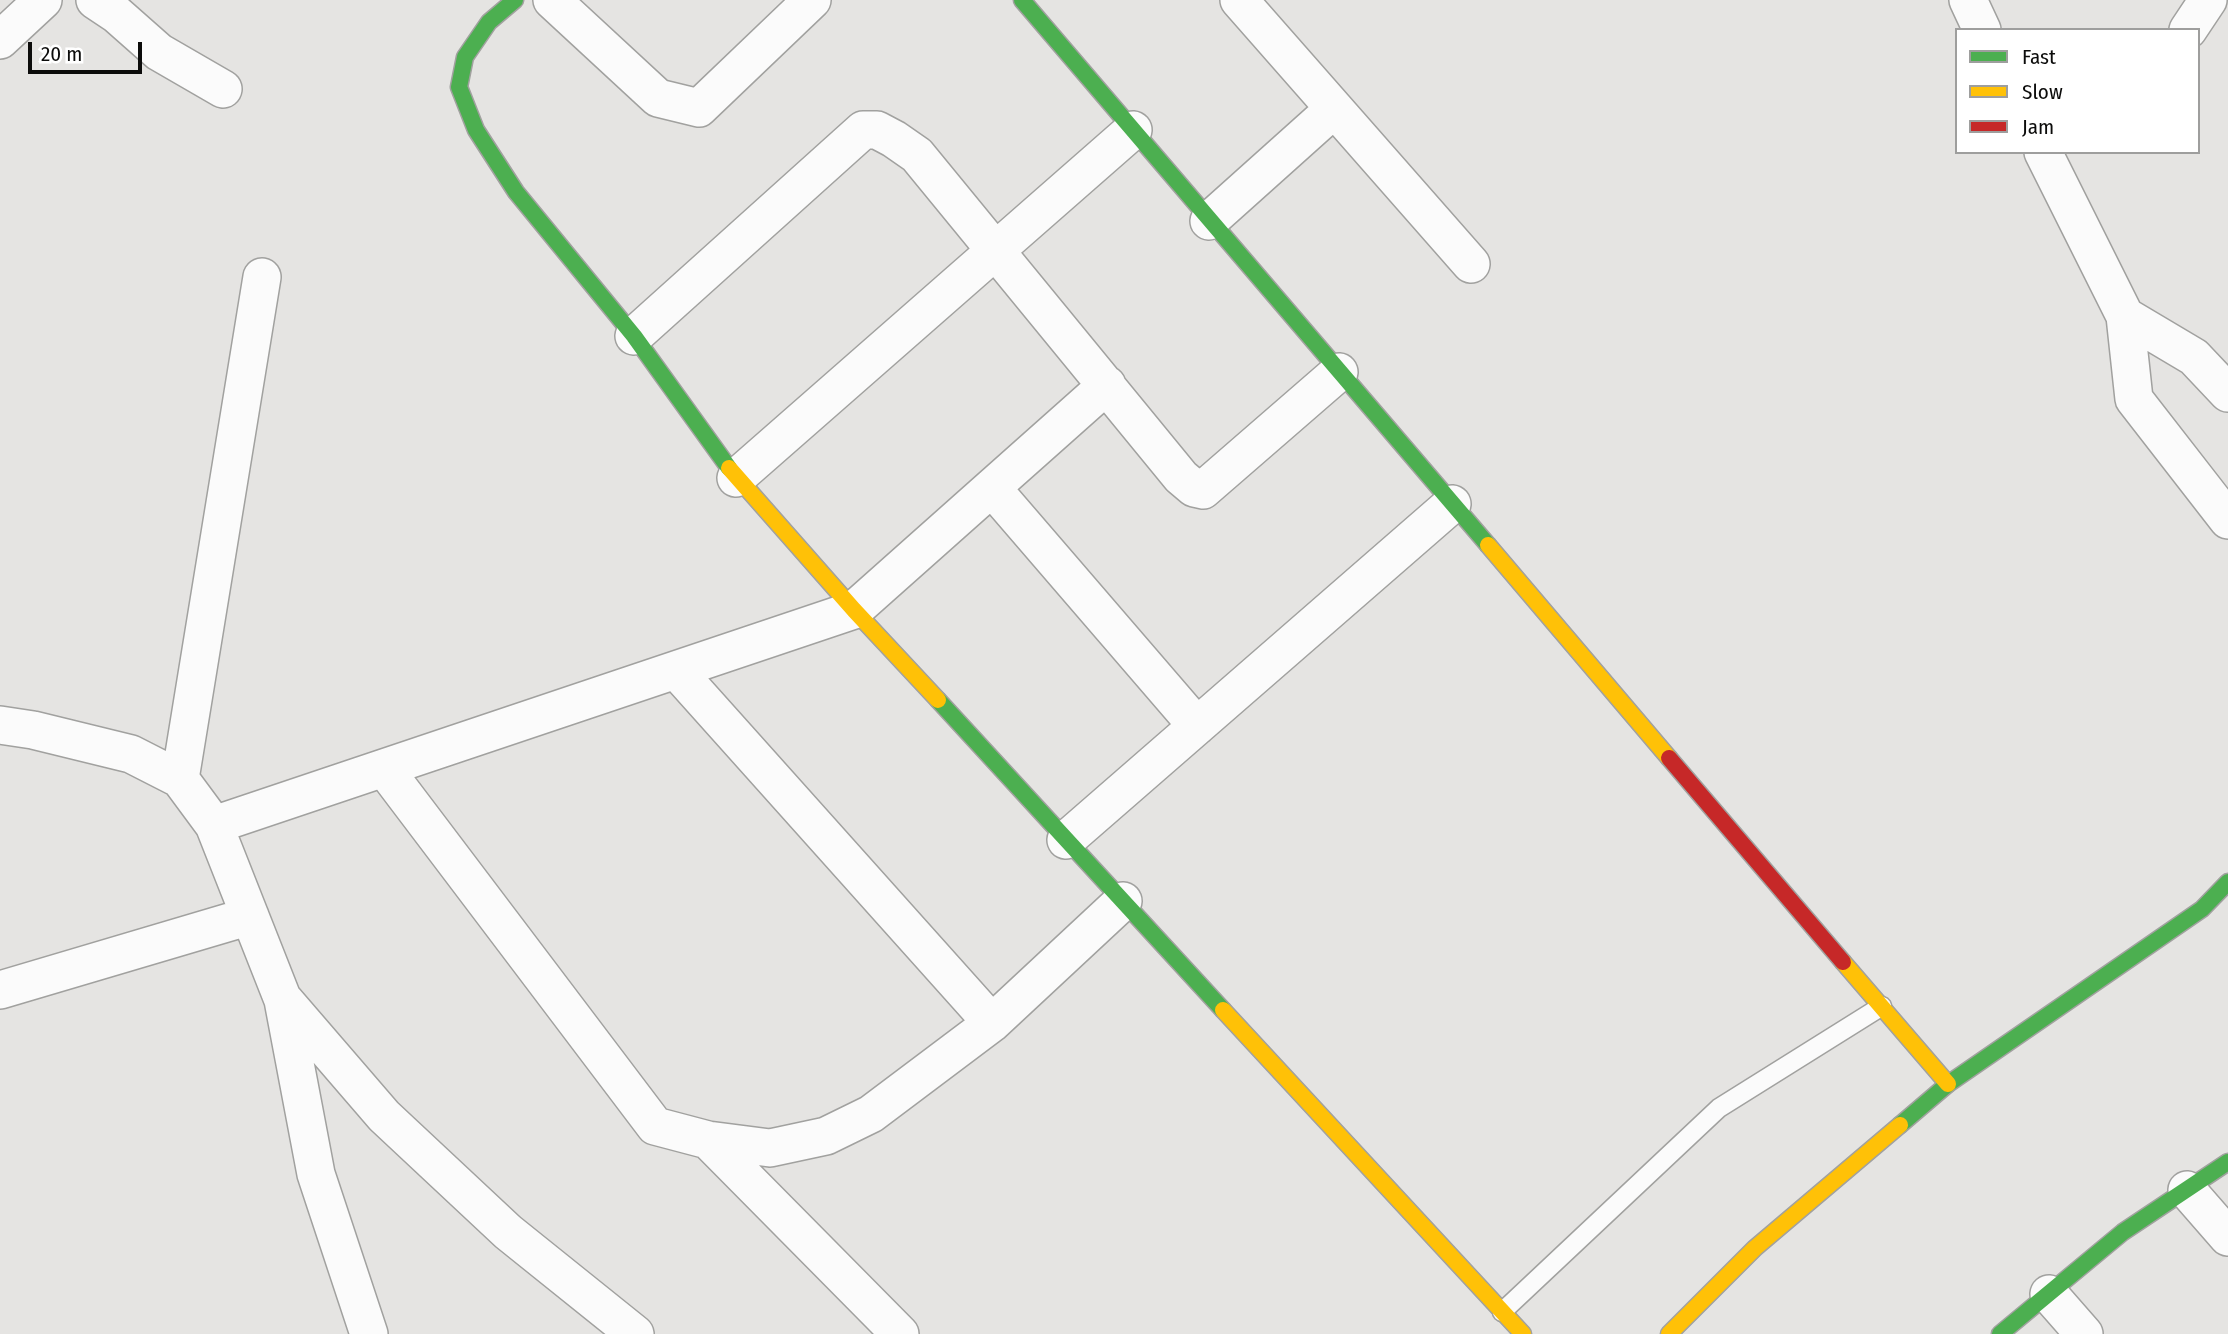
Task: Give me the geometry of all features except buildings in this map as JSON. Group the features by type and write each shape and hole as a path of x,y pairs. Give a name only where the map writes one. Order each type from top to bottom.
{"main road":[{"path":"1022,0 1948,1084"},
{"path":"496,7 464,57 459,87 476,130 516,192 634,336 736,478 1520,1333"},
{"path":"1669,1334 1755,1248 1948,1084 2202,909 2228,882"},
{"path":"2000,1334 2123,1232 2228,1162"}],"street":[{"path":"0,40 43,0"},
{"path":"95,0 116,14 159,52 223,89"},
{"path":"552,0 658,98 699,108 812,0"},
{"path":"1238,0 1471,264"},
{"path":"1968,0 1981,28"},
{"path":"2189,28 2207,0"},
{"path":"1209,221 1334,109"},
{"path":"634,336 863,130 877,130 917,155 1181,477 1194,488 1203,490 1339,372"},
{"path":"736,478 1133,131"},
{"path":"2044,154 2125,316 2134,399 2228,520"},
{"path":"180,779 262,277"},
{"path":"2125,316 2194,357 2228,393"},
{"path":"214,825 855,610 1107,385"},
{"path":"992,488 1197,726"},
{"path":"1066,840 1452,504"},
{"path":"676,670 992,1023"},
{"path":"0,725 33,730 131,754 180,779 214,825 284,1000 316,1174 361,1333"},
{"path":"384,768 654,1126 708,1140 770,1148 826,1136 871,1114 992,1023 1123,901"},
{"path":"0,990 250,916"},
{"path":"284,1000 384,1116 508,1232 635,1334"},
{"path":"708,1140 900,1334"},
{"path":"2187,1189 2228,1237"},
{"path":"2049,1294 2084,1334"}],"lane":[{"path":"1502,1312 1719,1108 1882,1006"}],"traffic: fast":[{"path":"515,0 489,22 465,57 459,87 476,130 516,192 634,336 729,468"},
{"path":"1022,0 1488,545"},
{"path":"938,700 1223,1010"},
{"path":"1900,1125 1948,1084 2202,909 2228,882"},
{"path":"2000,1334 2123,1232 2228,1162"}],"traffic: slow":[{"path":"729,468 854,610 938,700"},
{"path":"1488,545 1669,758"},
{"path":"1843,962 1948,1084"},
{"path":"1223,1010 1523,1334"},
{"path":"1669,1334 1755,1248 1900,1125"}],"traffic: jam":[{"path":"1669,758 1843,962"}]}
